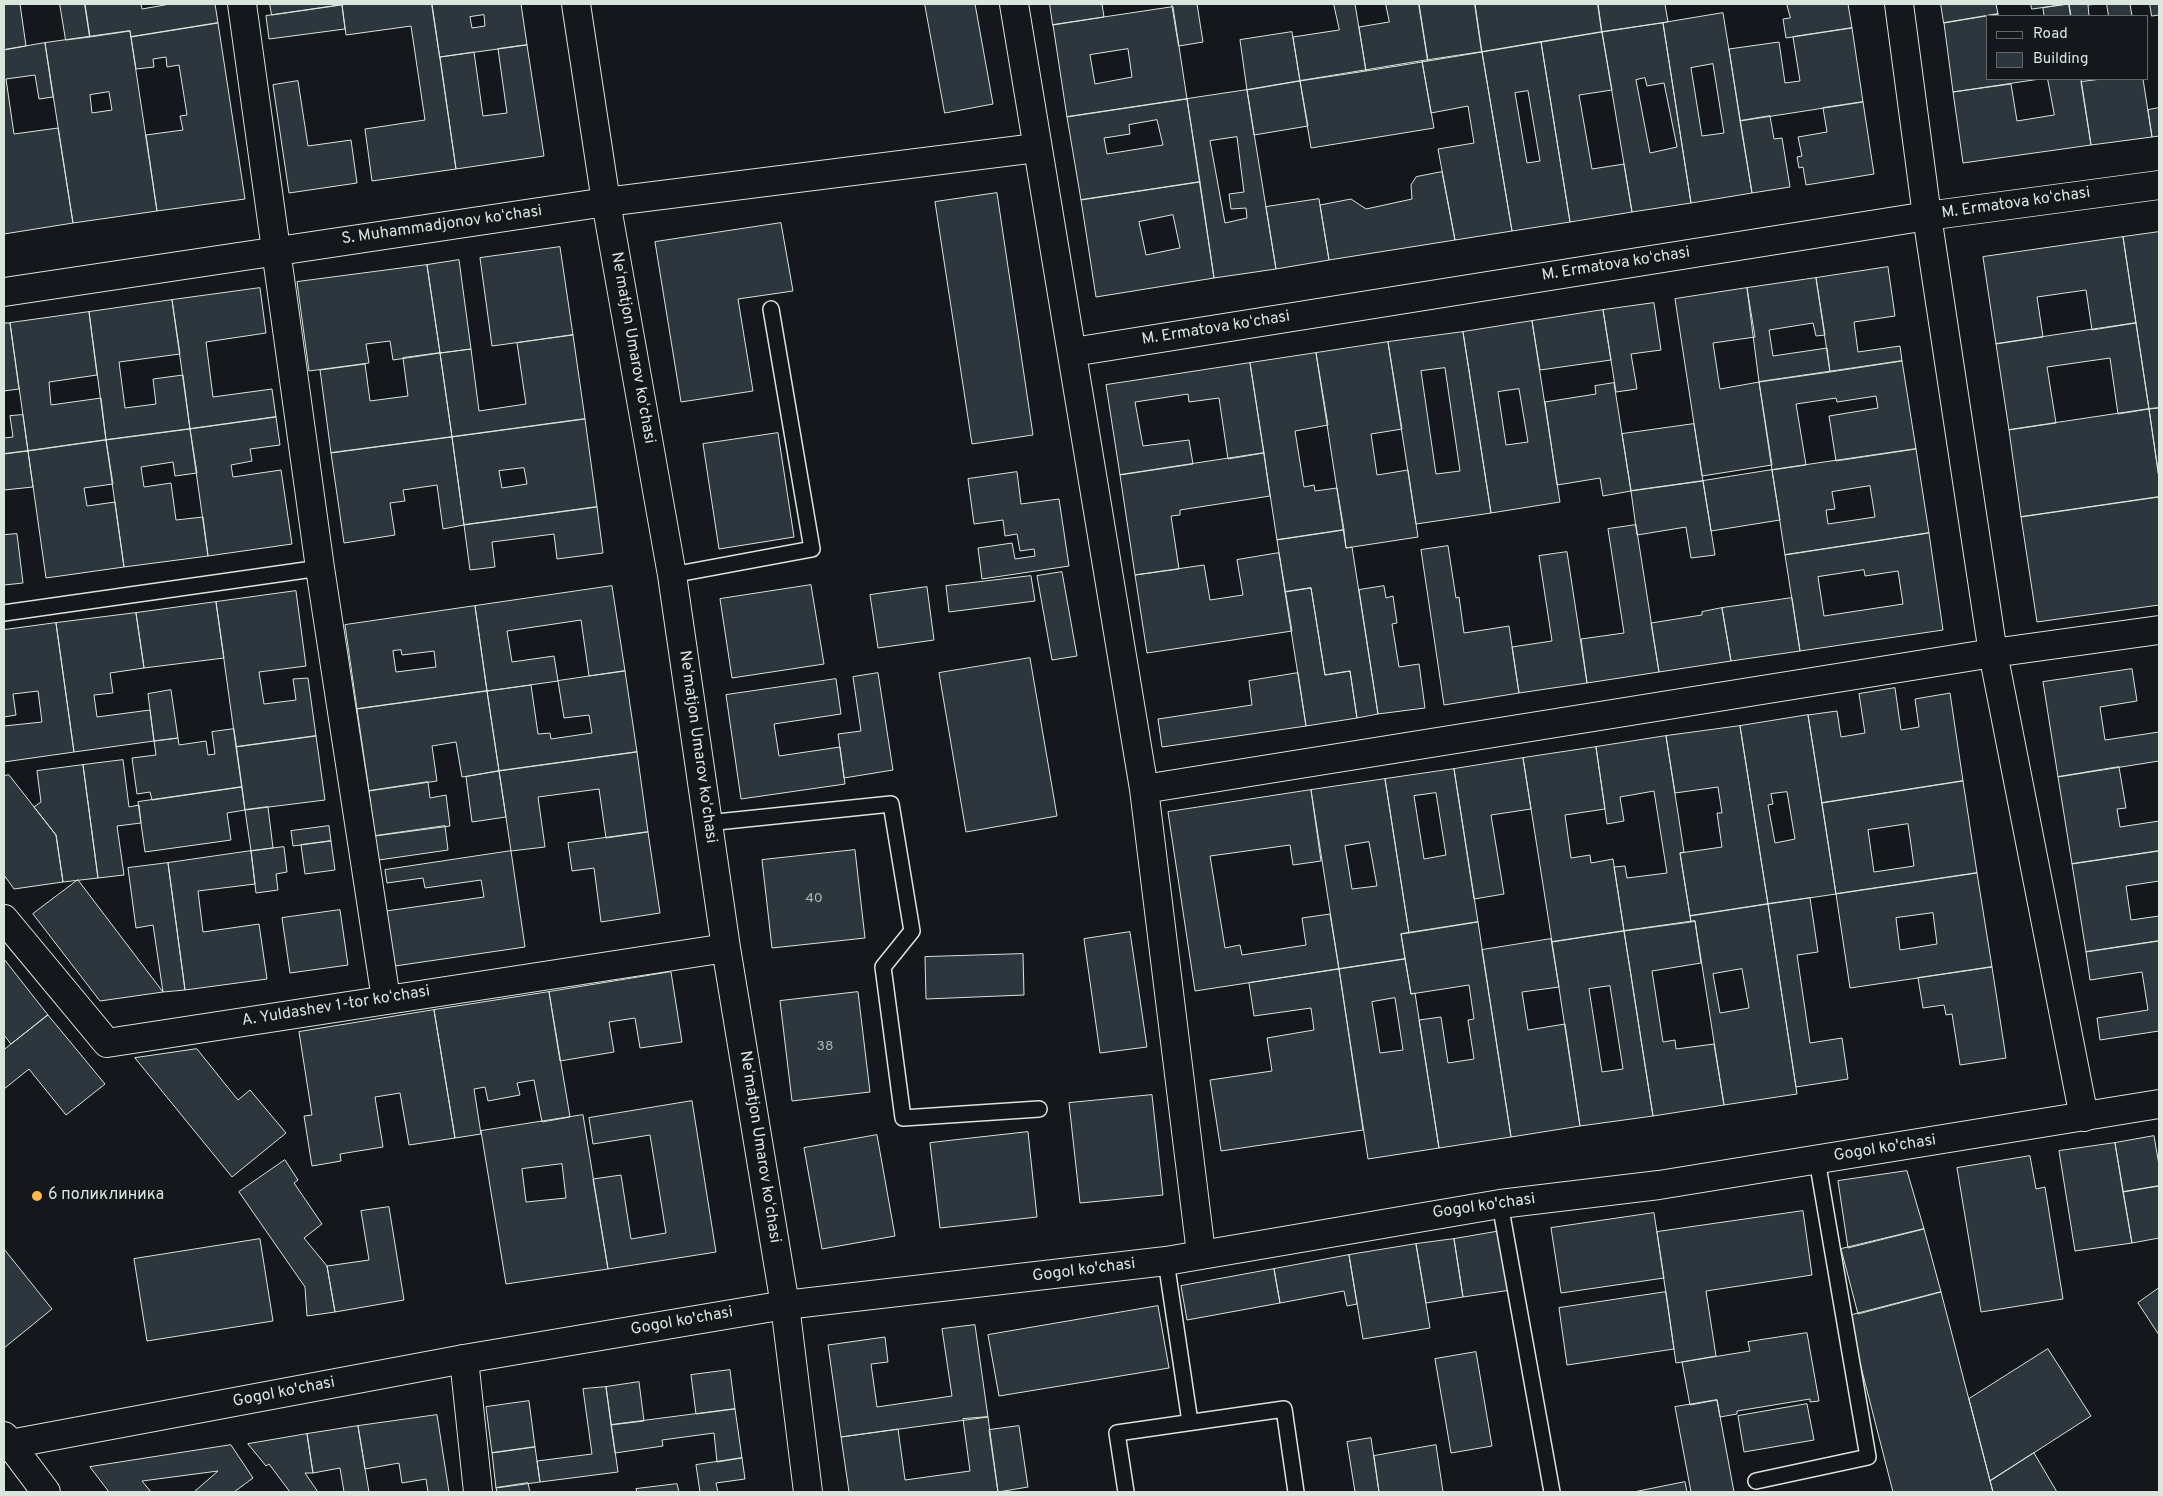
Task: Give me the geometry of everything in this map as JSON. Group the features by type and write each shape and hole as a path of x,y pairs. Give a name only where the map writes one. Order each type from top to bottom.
{"street":[{"path":"242,4 278,250 320,568 386,999"},
{"name":"Neʻmatjon Umarov koʻchasi","path":"576,4 606,202 672,575 726,948 785,1305 808,1492"},
{"path":"1014,4 1036,148 1073,352 1144,789 1201,1254"},
{"path":"1899,4 1927,216 1993,653 2084,1117"},
{"name":"S. Muhammadjonov koʻchasi","path":"4,292 606,202 1036,148"},
{"name":"M. Ermatova koʻchasi","path":"1073,352 1927,216 2159,184"},
{"path":"1144,789 1993,653 2159,630"},
{"name":"A. Yuldashev 1-tor koʻchasi","path":"4,918 107,1043 726,948"},
{"name":"Gogol ko'chasi","path":"6,1443 464,1359 785,1305 1166,1261 1500,1204 1659,1185 2159,1104"},
{"path":"464,1359 478,1492"},
{"path":"6,1443 46,1492"}],"lane":[{"path":"672,575 812,549 771,309"},
{"path":"4,613 320,568"},
{"path":"707,823 891,804 912,932 883,966 903,1118 1039,1109"},
{"path":"1756,1481 1868,1458 1817,1160"},
{"path":"1500,1204 1552,1492"},
{"path":"1166,1261 1190,1422"},
{"path":"1126,1492 1117,1432 1284,1409 1296,1492"}],"building":[{"path":"4,4 20,4 26,46 4,50"},
{"path":"60,4 85,4 90,37 66,40"},
{"path":"85,4 141,4 142,9 170,4 215,4 218,23 131,37 130,31 90,37"},
{"path":"270,4 348,4 272,15"},
{"path":"432,4 456,169 372,181 365,129 425,120 411,26 346,35 342,5"},
{"path":"432,4 521,4 527,45 440,57","holes":["484,15 485,26 472,28 470,17"]},
{"path":"925,4 975,4 993,104 945,113"},
{"path":"1050,4 1102,4 1104,17 1053,25"},
{"path":"1172,4 1197,4 1203,42 1179,46"},
{"path":"1334,4 1355,4 1366,71 1300,81 1293,37 1339,30"},
{"path":"1386,4 1419,4 1428,61 1366,71 1359,27 1389,22"},
{"path":"1419,4 1475,4 1482,52 1428,61"},
{"path":"1475,4 1598,4 1602,32 1482,52"},
{"path":"1598,4 1665,4 1668,22 1602,32"},
{"path":"1787,4 1848,4 1852,28 1786,38 1783,19 1790,18"},
{"path":"1941,4 1996,4 1998,14 1944,23"},
{"path":"2031,4 2069,4 2032,9"},
{"path":"2069,4 2099,4 2088,5 2089,15 2071,15"},
{"path":"2069,4 2071,15 2044,15 2043,8"},
{"path":"2107,4 2130,4 2132,15 2109,15"},
{"path":"2150,4 2159,4 2159,15 2152,16"},
{"path":"342,5 345,29 269,39 266,16"},
{"path":"1173,7 1187,99 1067,117 1053,25","holes":["1128,49 1132,77 1095,84 1090,55"]},
{"path":"1723,13 1752,193 1691,203 1663,23","holes":["1713,64 1724,133 1702,136 1691,68"]},
{"path":"1986,16 1986,80 2033,80 1953,92 1944,23"},
{"path":"218,23 245,199 157,211 146,135 183,130 180,116 187,115 179,65 167,67 166,57 153,59 154,67 136,69 131,37"},
{"path":"1663,23 1691,203 1632,212 1602,32","holes":["1645,78 1647,86 1664,83 1677,147 1650,153 1636,80"]},
{"path":"1852,28 1863,102 1740,121 1729,49 1779,42 1785,83 1800,81 1793,37"},
{"path":"130,31 157,211 73,223 45,43","holes":["109,92 112,110 92,113 90,95"]},
{"path":"1292,32 1300,81 1247,90 1240,40"},
{"path":"1602,32 1612,90 1579,95 1592,169 1624,164 1632,212 1570,222 1541,42"},
{"path":"1541,42 1570,222 1512,231 1482,52","holes":["1528,91 1540,161 1527,163 1515,93"]},
{"path":"45,43 53,97 39,99 35,75 6,79 14,134 58,128 73,223 4,234 4,50"},
{"path":"527,45 544,156 456,169 440,57 474,52 483,116 507,113 498,49"},
{"path":"1482,52 1512,231 1455,240 1438,149 1474,143 1468,106 1431,113 1422,61"},
{"path":"1422,61 1434,128 1311,148 1300,81"},
{"path":"2048,80 2081,80 2091,145 1963,163 1953,92 2011,84 2017,121 2054,115"},
{"path":"2095,80 2143,80 2152,137 2091,145 2081,82"},
{"path":"298,81 308,146 351,140 357,183 289,193 273,85"},
{"path":"1300,81 1308,126 1254,135 1247,90"},
{"path":"1247,90 1276,269 1214,278 1187,99","holes":["1237,137 1244,192 1229,194 1231,209 1246,208 1247,218 1225,223 1210,141"]},
{"path":"1187,99 1200,182 1081,200 1067,117","holes":["1157,120 1163,145 1107,154 1104,138 1130,134 1129,125"]},
{"path":"1863,102 1874,174 1806,185 1803,167 1799,168 1797,157 1802,156 1798,137 1827,132 1823,108"},
{"path":"2159,108 2159,136 2152,137 2148,110"},
{"path":"1770,116 1774,139 1782,138 1790,187 1752,193 1740,121"},
{"path":"1442,172 1455,240 1329,260 1320,205 1351,199 1366,209 1412,199 1411,185 1416,177"},
{"path":"1200,182 1214,278 1096,297 1081,200","holes":["1173,215 1180,248 1146,255 1139,222"]},
{"path":"997,193 1033,435 972,444 935,202"},
{"path":"1319,199 1329,260 1276,269 1266,207"},
{"path":"781,223 793,291 738,299 753,391 681,402 655,242"},
{"path":"2159,232 2159,408 2149,409 2123,237"},
{"path":"2123,237 2136,323 2092,330 2086,290 2037,297 2043,337 1996,344 1983,257"},
{"path":"560,247 573,335 492,346 480,258"},
{"path":"459,260 471,349 440,353 427,265"},
{"path":"427,265 440,353 393,360 390,341 366,344 369,363 309,371 297,282"},
{"path":"1888,267 1895,316 1854,322 1858,352 1900,346 1902,361 1830,372 1816,278"},
{"path":"1816,278 1825,335 1816,336 1813,323 1769,330 1773,356 1827,348 1830,372 1759,382 1747,288"},
{"path":"260,288 266,333 206,342 213,397 272,389 276,417 190,429 172,300"},
{"path":"1747,288 1755,337 1713,343 1720,389 1759,382 1772,465 1702,476 1675,299"},
{"path":"172,300 180,354 119,362 125,408 156,404 153,379 183,375 190,429 106,440 89,312"},
{"path":"1654,303 1661,350 1631,354 1637,389 1616,392 1603,310"},
{"path":"1603,310 1611,360 1540,370 1532,321"},
{"path":"89,312 97,375 49,382 51,405 101,398 106,440 28,451 10,323"},
{"path":"1532,321 1560,502 1491,513 1463,332","holes":["1519,389 1528,442 1506,445 1498,392"]},
{"path":"4,323 10,323 19,389 4,391"},
{"path":"2136,323 2149,409 2118,414 2110,358 2047,367 2056,423 2009,430 1996,344"},
{"path":"1463,332 1491,513 1416,524 1388,342","holes":["1445,368 1460,471 1436,474 1421,371"]},
{"path":"573,335 585,419 452,437 440,353 471,349 479,411 526,404 517,343"},
{"path":"1388,342 1402,429 1371,434 1377,475 1408,470 1418,537 1346,548 1316,353"},
{"path":"440,353 452,437 331,453 320,370 365,364 370,401 408,396 403,358"},
{"path":"1316,353 1328,425 1295,431 1304,487 1314,485 1315,491 1337,488 1344,530 1277,540 1250,363"},
{"path":"1902,361 1916,449 1836,461 1829,416 1878,408 1876,396 1837,402 1836,398 1796,404 1806,465 1772,470 1759,382"},
{"path":"1250,363 1264,453 1228,459 1219,398 1189,402 1188,394 1135,402 1143,446 1189,440 1193,464 1120,475 1106,385"},
{"path":"1614,383 1631,491 1603,496 1600,478 1557,485 1545,402 1596,394 1595,386"},
{"path":"2159,408 2159,478 2149,409"},
{"path":"2149,409 2159,478 2159,497 2021,517 2009,430"},
{"path":"23,415 28,451 4,454 4,438 13,437 10,416"},
{"path":"276,417 280,445 250,449 252,461 231,465 233,477 281,470 292,544 208,556 190,429"},
{"path":"585,419 597,507 464,525 452,437","holes":["524,468 527,484 502,488 499,471"]},
{"path":"1694,424 1703,481 1631,491 1622,434"},
{"path":"190,429 197,473 175,476 173,462 141,467 144,487 171,483 176,520 203,517 208,556 124,567 106,440"},
{"path":"778,433 794,537 719,549 703,444"},
{"path":"452,437 464,525 443,529 437,485 403,490 405,501 390,503 395,535 344,543 331,453"},
{"path":"106,440 113,484 84,488 87,506 115,502 124,567 46,578 28,451"},
{"path":"1916,449 1929,533 1785,555 1772,470","holes":["1870,486 1875,517 1828,524 1826,510 1835,509 1832,492"]},
{"path":"28,451 33,487 4,490 4,454"},
{"path":"1264,453 1270,496 1180,510 1180,515 1171,516 1179,569 1135,575 1120,475"},
{"path":"1772,470 1780,520 1711,531 1703,481"},
{"path":"1017,472 1021,504 1059,499 1069,566 982,579 978,548 1012,543 1015,559 1035,556 1034,549 1020,551 1017,534 1005,536 1003,520 974,524 968,479"},
{"path":"1703,481 1715,555 1691,558 1686,527 1637,535 1631,491"},
{"path":"2159,497 2159,605 2037,622 2021,517"},
{"path":"597,507 603,553 557,559 554,534 492,542 495,567 470,570 464,525"},
{"path":"1636,525 1659,672 1587,683 1581,639 1624,633 1608,529"},
{"path":"1344,530 1346,548 1352,547 1378,714 1357,718 1350,671 1325,675 1311,588 1285,592 1277,540"},
{"path":"1929,533 1943,630 1800,651 1785,555","holes":["1864,570 1865,576 1898,571 1903,604 1824,616 1818,577"]},
{"path":"17,534 23,583 4,585 4,535"},
{"path":"1448,546 1456,598 1459,597 1464,633 1509,626 1519,693 1444,705 1421,550"},
{"path":"1567,552 1587,683 1519,693 1512,647 1552,641 1539,556"},
{"path":"1279,553 1292,631 1147,653 1135,575 1204,565 1210,600 1243,595 1237,560"},
{"path":"1062,572 1077,656 1052,660 1037,576"},
{"path":"1031,576 1035,601 949,612 946,586"},
{"path":"811,585 824,664 732,678 720,599"},
{"path":"612,586 625,671 589,676 581,620 507,631 512,662 554,656 558,681 487,691 475,606"},
{"path":"1384,586 1386,598 1393,596 1397,623 1392,624 1399,667 1419,664 1425,708 1378,714 1359,590"},
{"path":"927,587 934,640 878,648 870,595"},
{"path":"1311,588 1325,675 1350,671 1357,718 1306,726 1285,592"},
{"path":"296,591 306,666 259,672 264,704 296,700 293,679 308,678 316,736 236,747 216,602"},
{"path":"1792,598 1800,651 1731,661 1722,608"},
{"path":"216,602 224,658 144,668 136,613"},
{"path":"475,606 487,691 357,709 345,625","holes":["401,650 402,655 434,651 436,667 396,672 393,651"]},
{"path":"1722,608 1731,661 1659,672 1651,623 1702,615 1702,612"},
{"path":"136,613 144,668 110,673 113,693 94,695 97,717 150,710 154,741 74,752 56,623"},
{"path":"56,623 74,752 4,762 4,726 42,722 38,691 13,694 16,715 4,717 4,630"},
{"path":"1030,658 1057,816 966,832 939,673"},
{"path":"2132,669 2137,701 2100,707 2105,740 2159,732 2159,761 2058,777 2043,682"},
{"path":"625,671 637,752 499,771 487,691 531,685 538,734 550,733 551,739 592,733 589,715 564,718 558,681"},
{"path":"878,673 893,770 844,778 838,734 861,731 853,677"},
{"path":"1298,673 1306,726 1162,747 1158,719 1252,705 1249,681"},
{"path":"836,679 841,714 774,724 779,756 840,747 845,784 741,799 726,695"},
{"path":"1895,688 1901,730 1919,727 1915,699 1950,693 1963,781 1822,803 1808,715 1837,711 1841,737 1865,733 1859,694"},
{"path":"171,690 178,738 154,741 148,694"},
{"path":"487,691 499,771 462,777 456,742 432,746 437,781 369,791 357,709"},
{"path":"1808,715 1836,894 1768,904 1740,726","holes":["1787,792 1795,839 1775,843 1768,805 1773,804 1771,794"]},
{"path":"1740,726 1768,904 1690,916 1680,853 1722,847 1717,813 1722,813 1718,787 1675,793 1666,736"},
{"path":"234,729 242,787 152,800 150,792 137,794 132,758 156,755 154,741 178,738 179,745 206,741 208,755 215,754 212,732"},
{"path":"316,736 325,800 245,810 236,747"},
{"path":"1666,736 1684,852 1680,853 1691,922 1624,931 1614,867 1625,866 1627,878 1667,873 1654,791 1620,797 1624,821 1607,824 1596,747"},
{"path":"1596,747 1605,809 1565,815 1571,858 1590,855 1591,863 1613,859 1624,931 1552,942 1523,758"},
{"path":"637,752 648,832 606,838 599,789 538,797 545,847 511,851 499,771"},
{"path":"1523,758 1531,809 1491,815 1504,894 1474,899 1454,769"},
{"path":"123,760 129,807 139,805 141,823 117,826 124,875 98,878 83,765"},
{"path":"83,765 98,878 63,882 56,835 34,807 41,802 37,771"},
{"path":"2119,767 2126,808 2117,809 2120,827 2159,821 2159,851 2072,864 2058,777"},
{"path":"1454,769 1478,922 1409,933 1385,779","holes":["1436,793 1446,855 1424,859 1414,796"]},
{"path":"499,771 506,817 472,822 466,777"},
{"path":"9,775 56,835 63,882 14,889 4,875 4,776"},
{"path":"1385,779 1409,933 1401,934 1405,959 1339,969 1311,790","holes":["1369,842 1377,886 1352,889 1345,846"]},
{"path":"1963,781 1977,873 1836,894 1822,803","holes":["1908,824 1914,866 1874,872 1868,830"]},
{"path":"428,782 430,798 446,795 450,826 375,836 369,791"},
{"path":"242,787 245,810 227,813 231,840 145,852 138,802"},
{"path":"1311,790 1321,861 1293,865 1290,845 1210,856 1225,948 1240,945 1242,955 1306,945 1302,918 1330,914 1339,969 1195,991 1168,812"},
{"path":"268,807 273,848 251,851 245,810"},
{"path":"329,826 331,841 293,846 291,831"},
{"path":"445,826 448,850 379,860 375,836"},
{"path":"648,832 660,913 601,922 594,868 572,871 568,843"},
{"path":"331,841 335,870 305,874 301,845"},
{"path":"284,847 287,872 276,874 278,890 256,893 251,851"},
{"path":"855,850 865,938 772,948 762,860"},
{"path":"251,851 255,884 198,891 203,932 259,924 267,979 185,990 168,863"},
{"path":"511,851 525,947 395,966 386,911 484,897 481,880 425,888 423,878 387,883 385,870"},
{"path":"2159,851 2159,881 2126,886 2131,920 2159,916 2159,941 2086,952 2072,864"},
{"path":"168,863 185,990 163,992 153,925 136,928 128,868"},
{"path":"1977,873 1992,967 1850,988 1836,894","holes":["1933,913 1937,944 1900,950 1896,918"]},
{"path":"78,880 163,992 100,1001 33,914"},
{"path":"1810,898 1818,952 1797,955 1810,1043 1842,1038 1848,1079 1796,1087 1768,904"},
{"path":"1768,904 1797,1094 1724,1105 1695,921 1691,922 1690,916","holes":["1742,969 1749,1008 1720,1013 1713,974"]},
{"path":"340,910 348,965 290,973 282,918"},
{"path":"1695,921 1701,963 1652,971 1663,1042 1675,1040 1676,1049 1714,1044 1724,1105 1653,1116 1624,931"},
{"path":"1478,922 1511,1137 1439,1148 1419,1020 1441,1017 1448,1063 1474,1059 1468,1020 1474,1019 1469,985 1411,994 1401,934"},
{"path":"1624,931 1653,1116 1580,1126 1552,942","holes":["1610,986 1623,1069 1602,1072 1589,989"]},
{"path":"1130,932 1147,1047 1100,1053 1084,939"},
{"path":"1551,939 1559,987 1522,992 1528,1030 1565,1024 1580,1126 1511,1137 1482,950"},
{"path":"2159,941 2159,1031 2100,1040 2097,1018 2148,1010 2142,972 2090,980 2086,952"},
{"path":"1023,954 1024,995 926,999 925,957"},
{"path":"4,959 48,1015 11,1044 4,1035"},
{"path":"1405,959 1411,994 1415,993 1439,1148 1368,1159 1339,969","holes":["1395,998 1403,1050 1380,1053 1372,1002"]},
{"path":"1992,967 2006,1058 1960,1065 1952,1014 1946,1015 1944,1005 1923,1008 1918,978"},
{"path":"1339,969 1363,1130 1221,1151 1210,1080 1272,1071 1267,1038 1314,1030 1311,1008 1254,1016 1249,983"},
{"path":"671,972 682,1042 640,1048 635,1018 609,1022 614,1052 560,1061 549,992"},
{"path":"549,992 570,1117 542,1122 534,1080 517,1083 520,1095 488,1101 485,1087 474,1089 481,1134 455,1138 434,1010"},
{"path":"858,992 870,1092 792,1101 780,1001"},
{"path":"434,1010 455,1138 409,1145 400,1093 375,1097 383,1147 340,1154 341,1161 312,1166 304,1116 312,1115 299,1032"},
{"path":"48,1015 105,1084 66,1115 29,1069 4,1089 4,1050"},
{"path":"197,1049 238,1100 250,1090 286,1133 232,1177 135,1058"},
{"path":"1152,1095 1163,1195 1080,1203 1069,1103"},
{"path":"692,1101 716,1252 608,1269 593,1179 621,1175 631,1239 666,1233 650,1135 593,1144 589,1118"},
{"path":"583,1115 608,1269 506,1284 481,1131","holes":["562,1164 566,1198 526,1202 522,1169"]},
{"path":"1028,1132 1037,1217 940,1228 930,1143"},
{"path":"877,1135 895,1236 822,1249 804,1148"},
{"path":"2154,1136 2159,1165 2159,1186 2123,1192 2115,1143"},
{"path":"2115,1143 2132,1243 2075,1251 2059,1151"},
{"path":"2030,1156 2036,1189 2045,1187 2063,1299 1981,1312 1957,1168"},
{"path":"285,1160 298,1180 294,1183 322,1224 304,1238 327,1266 335,1312 307,1316 305,1287 239,1192"},
{"path":"1907,1171 1924,1229 1848,1248 1838,1181"},
{"path":"2159,1186 2159,1238 2132,1243 2123,1192"},
{"path":"389,1207 404,1300 335,1312 327,1266 369,1260 361,1211"},
{"path":"1803,1211 1812,1275 1706,1291 1716,1356 1676,1363 1657,1232"},
{"path":"1654,1213 1664,1278 1561,1293 1551,1228"},
{"path":"1924,1229 1941,1292 1858,1314 1841,1249"},
{"path":"1501,1231 1511,1290 1463,1297 1454,1239"},
{"path":"260,1239 273,1321 147,1341 134,1259"},
{"path":"1454,1239 1463,1297 1426,1303 1416,1244"},
{"path":"1416,1244 1430,1328 1363,1339 1349,1255"},
{"path":"4,1249 52,1309 4,1348"},
{"path":"1349,1255 1357,1304 1347,1306 1344,1291 1280,1303 1274,1269"},
{"path":"1274,1269 1280,1303 1187,1320 1181,1286"},
{"path":"2159,1288 2159,1335 2138,1303"},
{"path":"1666,1292 1674,1349 1567,1365 1559,1308"},
{"path":"1941,1292 1993,1492 1893,1492 1848,1316"},
{"path":"1158,1306 1169,1368 999,1396 988,1335"},
{"path":"975,1325 988,1417 841,1437 828,1345 885,1337 888,1362 871,1364 877,1407 952,1396 942,1329"},
{"path":"1807,1333 1819,1401 1810,1402 1810,1399 1737,1411 1737,1414 1720,1417 1717,1400 1690,1405 1682,1362 1750,1351 1748,1342"},
{"path":"2048,1349 2091,1416 1990,1481 1969,1399"},
{"path":"1476,1352 1492,1446 1451,1453 1435,1359"},
{"path":"730,1370 735,1409 696,1414 691,1375"},
{"path":"639,1382 644,1421 611,1425 606,1387"},
{"path":"606,1387 618,1472 540,1482 537,1461 592,1454 583,1389"},
{"path":"1717,1400 1734,1492 1691,1492 1675,1407"},
{"path":"529,1401 535,1447 492,1453 486,1407"},
{"path":"1807,1404 1814,1440 1744,1452 1738,1416"},
{"path":"735,1409 742,1458 717,1462 714,1433 662,1440 663,1446 615,1453 611,1425"},
{"path":"437,1415 449,1492 428,1492 426,1479 402,1483 399,1463 365,1469 358,1426"},
{"path":"988,1417 998,1492 849,1492 841,1437 898,1429 905,1480 970,1471 963,1419"},
{"path":"358,1426 369,1492 344,1492 340,1468 313,1473 307,1434"},
{"path":"1019,1426 1028,1487 998,1492 989,1430"},
{"path":"307,1434 313,1473 305,1473 318,1492 290,1492 269,1464 266,1466 248,1444"},
{"path":"1371,1438 1379,1492 1355,1492 1347,1442"},
{"path":"231,1445 253,1478 234,1492 194,1492 218,1471 142,1481 151,1492 109,1492 90,1467"},
{"path":"1436,1445 1443,1492 1379,1492 1374,1456"},
{"path":"535,1447 540,1482 496,1488 492,1453"},
{"path":"2034,1453 2057,1492 1993,1492 1990,1481"},
{"path":"742,1458 745,1479 716,1483 718,1492 700,1492 696,1465"},
{"path":"1685,1482 1687,1492 1634,1492"},
{"path":"528,1483 530,1492 497,1492 496,1488"},
{"path":"677,1484 679,1492 637,1492 636,1489"}],"place":[{"name":"6 поликлиника","path":"37,1196"}]}
